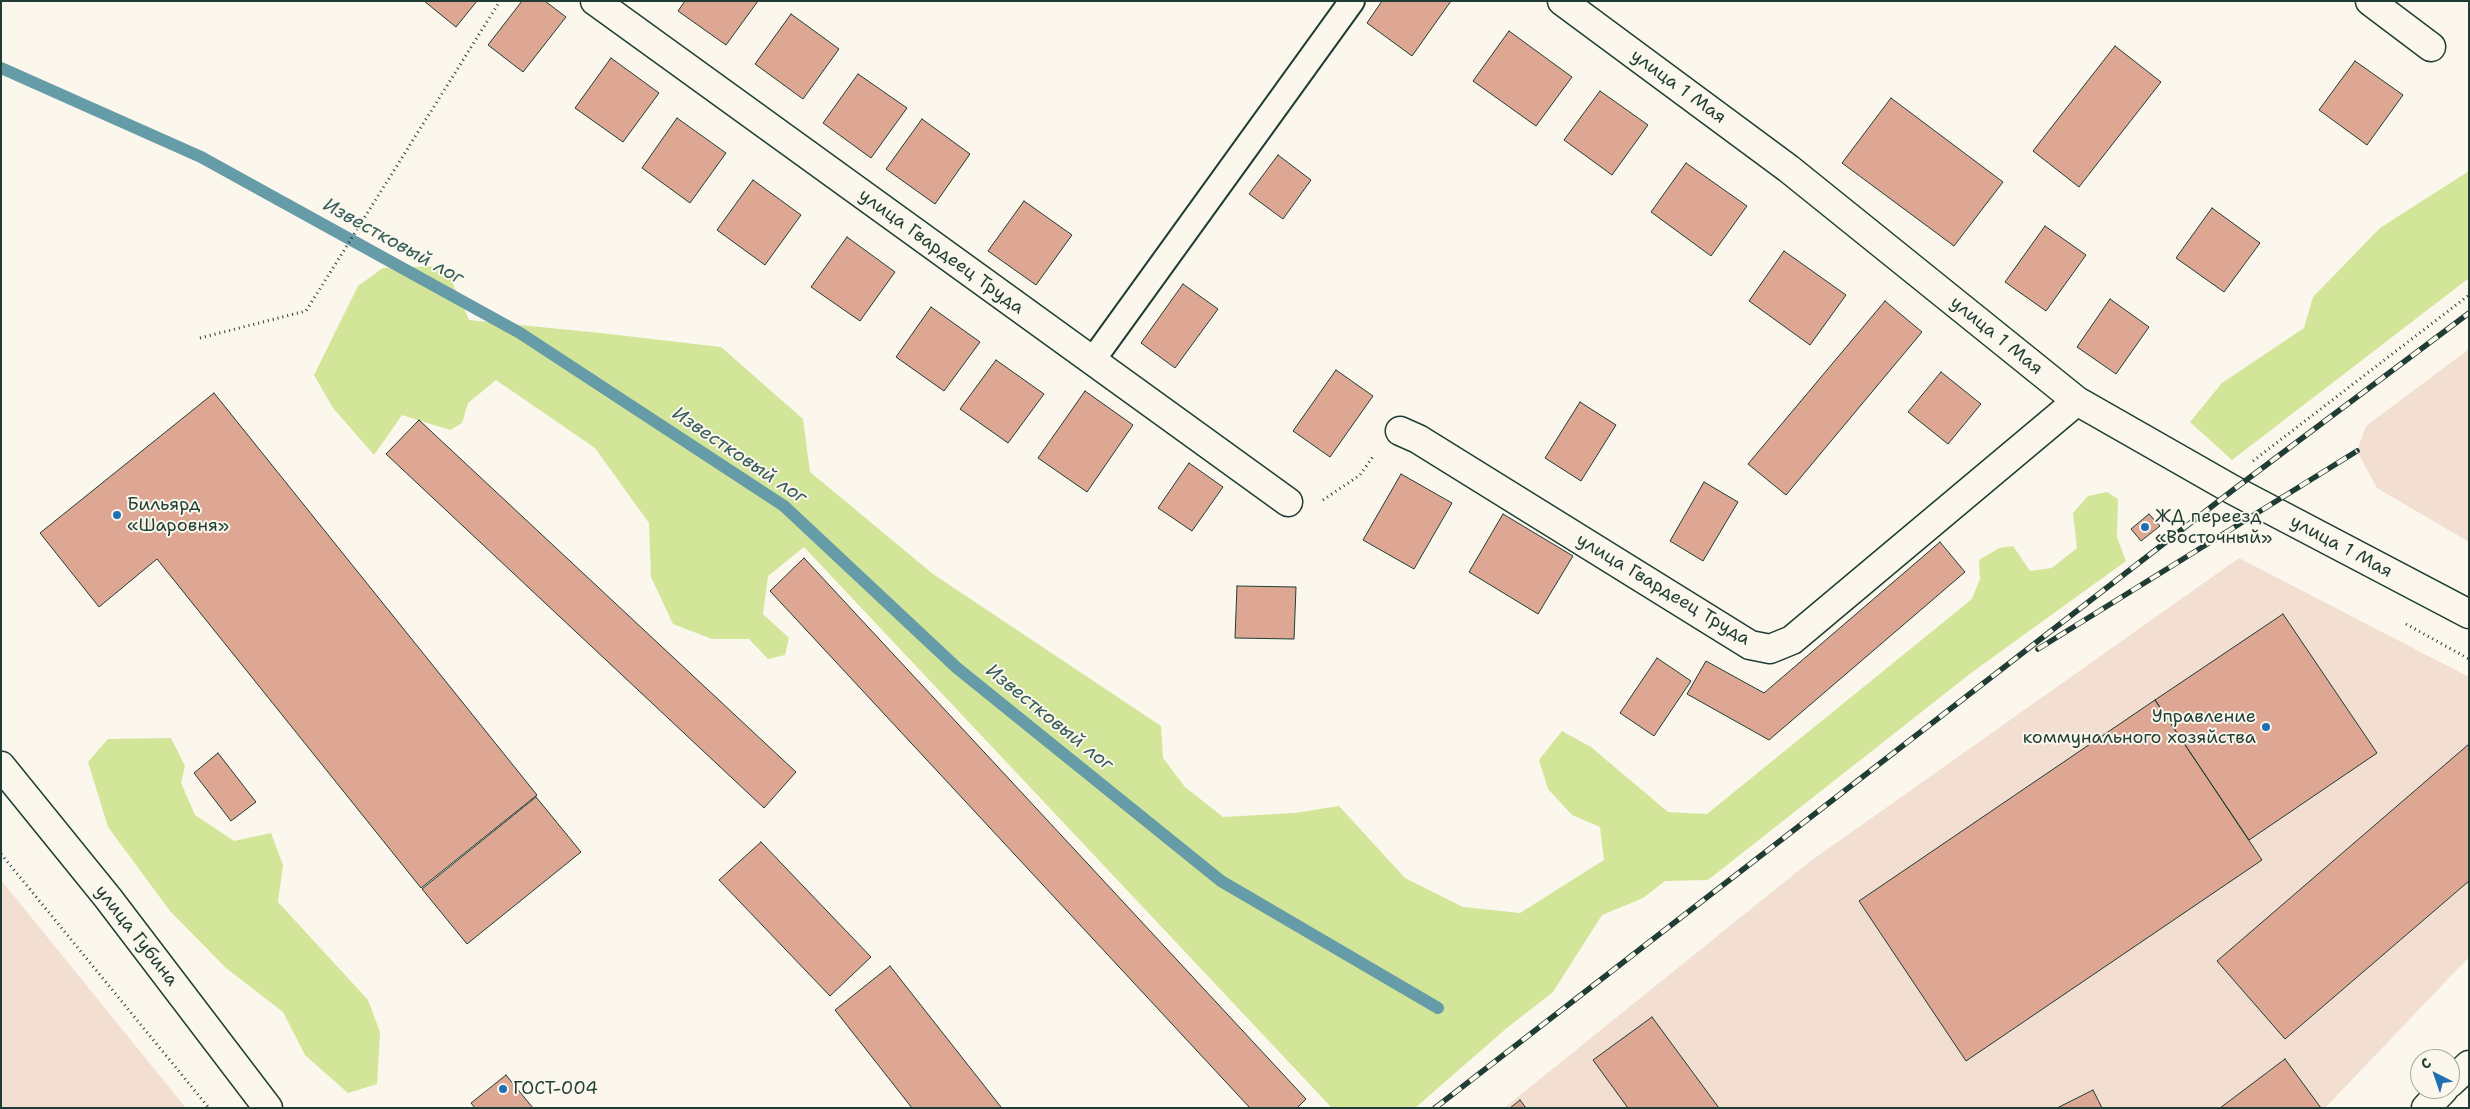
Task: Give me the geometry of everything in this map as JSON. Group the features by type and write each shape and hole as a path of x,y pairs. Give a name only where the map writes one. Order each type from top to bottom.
{"street":[{"name":"улица Гвардеец Труда","path":"595,1 1288,502"},
{"name":"улица 1 Мая","path":"1562,1 1789,169 2077,401 2223,485 2469,614"},
{"path":"2370,1 2431,47"},
{"name":"улица Гвардеец Труда","path":"1400,432 1418,439 1750,646 1770,649 1792,640 2077,401"},
{"name":"улица Губина","path":"1,766 108,898 268,1108"}],"lane":[{"path":"1092,361 1352,1"}],"path":[{"path":"200,338 306,311 500,1"},
{"path":"2223,485 2469,295"},
{"path":"1288,502 1324,500 1360,475 1384,441 1400,432"},
{"path":"1,854 209,1108"}],"shaded area":[{"path":"2469,349 2469,542 2377,488 2357,451 2366,426"},
{"path":"2239,558 2469,677 2469,957 2325,1108 1504,1108 1808,863"},
{"path":"1,880 186,1108 1,1108"}],"green space":[{"path":"2469,171 2469,278 2232,460 2190,422 2222,383 2304,328 2313,297 2380,228"},
{"path":"445,266 469,320 721,347 803,419 810,472 933,574 1161,726 1163,758 1185,787 1223,817 1295,813 1339,806 1405,878 1463,907 1520,913 1604,860 1600,827 1572,815 1548,789 1539,760 1562,731 1591,747 1668,812 1707,814 1972,599 1980,579 1979,560 1999,548 2013,546 2030,571 2052,568 2077,548 2073,513 2088,496 2107,492 2118,499 2117,537 2126,561 1971,673 1708,880 1665,881 1643,898 1602,915 1553,992 1508,1027 1415,1108 1332,1108 804,547 768,576 763,614 789,638 785,655 768,659 749,639 712,639 673,624 651,577 649,523 595,448 496,380 468,403 462,423 450,430 402,415 374,455 333,408 314,375 358,286 383,268"},
{"path":"171,738 185,766 181,783 195,815 234,841 271,833 283,865 278,902 368,1000 380,1032 377,1084 348,1093 305,1055 283,1012 226,968 170,911 108,827 88,762 108,739"}],"building":[{"path":"424,1 477,1 456,27"},
{"path":"522,1 545,1 566,17 523,72 488,45"},
{"path":"685,1 758,1 726,45 678,11"},
{"path":"1382,1 1451,1 1412,56 1367,23"},
{"path":"791,14 839,49 803,99 755,64"},
{"path":"1509,31 1572,77 1536,126 1473,81"},
{"path":"2115,46 2161,82 2079,187 2033,151"},
{"path":"611,58 659,93 623,142 575,108"},
{"path":"2355,61 2403,95 2367,145 2319,110"},
{"path":"858,74 907,108 871,158 823,123"},
{"path":"1600,91 1648,125 1612,175 1564,140"},
{"path":"1891,98 2003,182 1954,246 1842,163"},
{"path":"677,118 726,153 690,203 642,168"},
{"path":"922,119 970,154 935,204 886,169"},
{"path":"1278,155 1311,180 1283,219 1249,194"},
{"path":"1686,163 1747,206 1711,256 1651,212"},
{"path":"753,180 801,215 765,265 717,230"},
{"path":"1024,201 1072,235 1036,285 988,251"},
{"path":"2212,208 2260,243 2224,292 2176,258"},
{"path":"2045,226 2086,255 2046,311 2005,282"},
{"path":"847,237 895,272 860,321 811,287"},
{"path":"1784,251 1846,295 1810,345 1749,301"},
{"path":"1183,284 1218,309 1175,368 1141,343"},
{"path":"2110,299 2149,327 2116,374 2077,347"},
{"path":"1885,301 1922,332 1786,495 1748,464"},
{"path":"931,307 980,342 944,391 896,357"},
{"path":"996,360 1044,394 1008,443 960,409"},
{"path":"1336,370 1373,396 1330,457 1293,431"},
{"path":"1941,372 1981,404 1948,444 1908,412"},
{"path":"1085,391 1133,425 1087,492 1038,458"},
{"path":"214,393 537,795 421,888 157,559 99,607 40,533"},
{"path":"1580,402 1616,425 1581,481 1545,458"},
{"path":"419,420 796,772 764,808 386,454"},
{"path":"1189,463 1223,487 1192,531 1158,508"},
{"path":"1401,474 1452,503 1414,569 1363,540"},
{"path":"1704,482 1738,502 1703,561 1670,541"},
{"path":"1503,514 1573,556 1538,614 1469,572"},
{"name":"ЖД переезд «Восточный»","path":"2149,514 2160,526 2141,541 2131,529"},
{"path":"1940,542 1965,572 1769,740 1687,694 1706,661 1764,693"},
{"path":"804,558 1306,1099 1297,1108 1250,1108 770,591"},
{"path":"1237,586 1296,587 1294,639 1235,638"},
{"name":"Управление коммунального хозяйства","path":"2283,614 2377,753 2249,840 2155,700"},
{"path":"1657,658 1691,681 1654,736 1620,713"},
{"path":"2155,700 2262,860 1966,1061 1859,901"},
{"path":"2469,744 2469,881 2285,1039 2217,961"},
{"path":"218,753 256,802 231,821 194,773"},
{"path":"536,797 581,852 467,944 422,889"},
{"path":"761,842 871,957 830,996 719,880"},
{"path":"890,966 1000,1108 912,1108 835,1010"},
{"path":"1652,1017 1719,1108 1628,1108 1593,1060"},
{"path":"2285,1059 2321,1108 2220,1108"},
{"name":"ГОСТ-004","path":"506,1075 533,1108 475,1108 471,1103"},
{"path":"2093,1090 2102,1108 2057,1108"},
{"path":"1520,1100 1526,1108 1510,1108"}],"waterway":[{"name":"Известковый лог","path":"1,68 201,157 520,333 784,506 957,668 1221,881 1438,1008"}],"railway":[{"path":"1435,1108 2233,490 2469,313"},
{"path":"2038,649 2357,451"}],"place":[{"name":"Бильярд «Шаровня»","path":"117,515"},
{"name":"ЖД переезд «Восточный»","path":"2145,527"},
{"name":"Управление коммунального хозяйства","path":"2266,727"},
{"name":"ГОСТ-004","path":"503,1089"}]}
